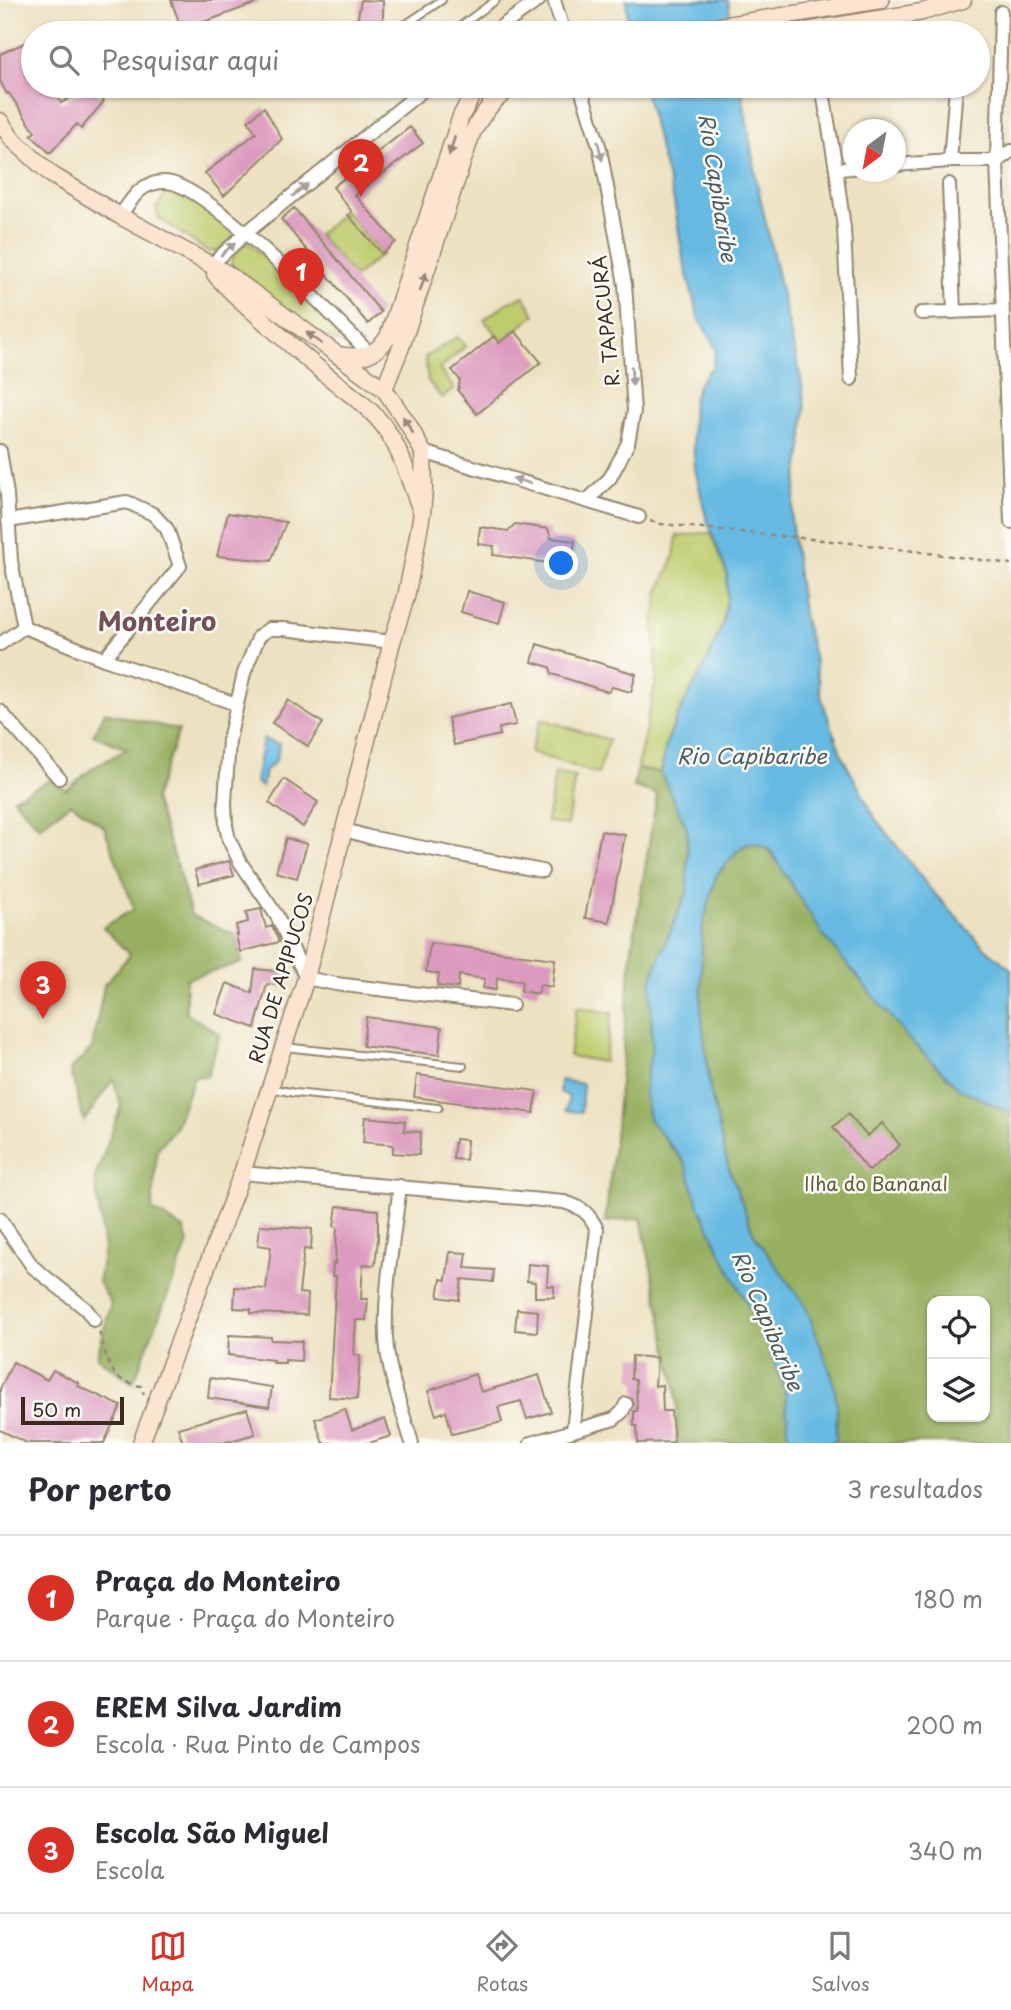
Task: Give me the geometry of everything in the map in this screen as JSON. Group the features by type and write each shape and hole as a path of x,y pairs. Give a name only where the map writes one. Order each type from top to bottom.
{"main road":[{"path":"751,21 881,0"},
{"path":"867,21 922,12 963,0"},
{"path":"335,354 354,358 370,354 388,337 461,116 471,98"},
{"path":"384,389 401,347 472,133 484,111 498,98"},
{"path":"0,121 6,140 52,174 120,216 226,274 384,389 408,424 422,452"},
{"path":"210,266 226,286 293,348 384,425 406,466 422,513"},
{"path":"293,348 304,350 368,385 384,389"},
{"name":"RUA DE APIPUCOS","path":"141,1443 242,1173 306,978 392,642 406,597 422,513 422,452"}],"street":[{"path":"509,21 539,0"},
{"path":"554,0 560,21"},
{"path":"1001,12 997,161 1011,522"},
{"path":"210,266 247,232 412,98"},
{"name":"R. TAPACURÁ","path":"584,98 600,149 625,284 634,411 628,443 617,466 610,478 587,501"},
{"path":"823,98 844,228 851,379"},
{"path":"950,160 955,98"},
{"path":"906,164 950,160 997,161 1011,151"},
{"path":"836,169 843,169"},
{"path":"120,216 142,187 163,182 180,184 247,232 370,354"},
{"path":"948,184 954,312"},
{"path":"921,313 1002,310"},
{"path":"422,452 639,517"},
{"path":"0,453 7,494 11,561 24,627"},
{"path":"8,521 127,502 153,514 167,529 180,566 104,659"},
{"path":"0,643 24,627"},
{"path":"24,627 104,659 236,705"},
{"path":"392,642 284,629 269,629 263,632 255,643 244,673 229,740 225,802 229,840 240,862 277,916 306,978 512,1005"},
{"path":"0,711 59,778"},
{"path":"345,831 542,871"},
{"path":"242,1173 565,1202 589,1214 597,1229 573,1430"},
{"path":"400,1186 387,1292 386,1338 392,1375 412,1443"},
{"path":"0,1219 33,1267 86,1309 94,1320"},
{"path":"531,1443 614,1419 626,1404"}],"lane":[{"path":"411,21 442,0"},
{"path":"467,21 496,0"},
{"path":"282,1047 463,1066"},
{"path":"269,1088 438,1108"}],"path":[{"path":"661,524 861,544 1011,564"},
{"path":"94,1320 112,1373 125,1382 141,1386 152,1414"}],"green space":[{"path":"173,185 237,229 237,235 217,251 208,252 159,218 156,208"},
{"path":"345,211 382,254 355,277 318,235"},
{"path":"247,241 361,345 346,345 323,336 233,272 232,258"},
{"path":"524,296 535,315 502,341 484,320 507,303"},
{"path":"457,337 466,346 439,369 454,388 442,398 428,381 425,357"},
{"path":"711,533 727,574 723,623 707,662 678,715 666,744 661,773 637,769 657,676 654,620 659,591 674,557 677,535"},
{"path":"105,712 179,730 154,799 191,915 236,935 242,963 186,979 186,1013 220,1034 207,1077 194,1076 176,1126 157,1150 152,1210 184,1229 188,1243 133,1383 97,1357 111,1303 98,1282 104,1249 95,1178 121,1106 113,1079 84,1121 70,1070 92,1048 104,985 130,955 103,927 134,909 104,827 71,803 39,827 13,798 53,779 66,790 94,767 127,749 93,735"},
{"path":"541,719 609,740 598,774 530,752"},
{"path":"637,769 661,773 687,828 688,855 687,893 651,982 652,1048 644,1090 668,1144 685,1163 698,1204 761,1329 785,1389 789,1443 678,1443 676,1390 641,1218 605,1222 632,948 657,794 634,787"},
{"path":"555,773 575,777 567,825 547,822"},
{"name":"Ilha do Bananal","path":"747,844 761,846 770,851 960,1088 1011,1113 1011,1443 833,1443 836,1438 837,1404 833,1379 806,1307 754,1235 728,1166 710,1090 701,1009 702,928 716,876 738,850"},
{"path":"577,1007 612,1013 604,1062 569,1056"}],"water":[{"path":"626,0 728,0 731,21 628,21"},
{"name":"Rio Capibaribe","path":"647,98 743,98 756,179 802,384 805,409 802,447 791,520 803,615 822,700 842,756 875,818 932,891 986,949 1011,969 1011,1113 960,1089 907,1037 823,935 770,850 757,844 747,844 738,850 716,876 702,928 701,1009 710,1090 728,1166 754,1235 806,1307 833,1379 837,1404 836,1438 833,1443 789,1443 785,1389 761,1330 698,1204 685,1163 649,1119 644,1090 652,1048 651,982 687,893 687,828 661,773 666,744 678,715 707,662 723,623 727,598 727,574 706,517 695,469 692,427 693,400 699,383 713,366 716,350 699,320 683,258 674,201"},
{"path":"263,739 279,744 276,759 265,770 262,787 255,782"},
{"path":"560,1080 583,1084 581,1112 566,1111 569,1096 560,1092"}],"building":[{"path":"171,0 262,0 207,21 179,21"},
{"path":"361,0 383,1 383,21 357,21"},
{"path":"21,44 21,98 59,98 61,103 70,98 101,98 104,101 81,129 77,124 50,153 31,135 35,132 0,81 0,54"},
{"path":"264,107 282,139 224,196 205,173 256,133 248,121"},
{"path":"410,127 423,143 355,195 396,242 382,254 348,215 352,212 333,187"},
{"path":"294,208 381,312 368,324 281,219"},
{"path":"515,331 541,362 477,414 458,391 460,380 452,370 494,336 499,343"},
{"path":"228,513 286,522 271,561 217,556"},
{"path":"515,524 548,529 551,538 575,541 573,557 557,555 556,564 493,555 494,546 478,544 480,527 508,531"},
{"path":"467,591 505,602 499,623 461,612"},
{"path":"537,644 636,674 631,692 612,687 608,692 552,674 550,667 532,662"},
{"path":"288,700 323,723 308,746 272,723"},
{"path":"511,704 516,725 499,728 500,735 454,745 448,718"},
{"path":"284,779 318,802 303,827 269,803"},
{"path":"601,831 625,835 609,922 585,918"},
{"path":"286,838 307,844 297,878 276,872"},
{"path":"229,861 234,875 199,884 195,870"},
{"path":"261,909 266,928 272,926 279,942 240,952 236,925 248,922 246,912"},
{"path":"430,943 555,959 552,987 540,985 538,994 521,991 522,981 497,978 496,990 483,988 485,979 459,975 458,988 437,986 439,974 426,972"},
{"path":"255,969 285,972 283,986 267,984 255,1028 216,1014 227,983 252,993"},
{"path":"366,1017 442,1027 439,1055 363,1046"},
{"path":"417,1075 537,1091 534,1113 414,1097"},
{"path":"848,1114 867,1136 882,1123 900,1145 869,1171 833,1127"},
{"path":"365,1117 405,1121 404,1131 421,1132 419,1155 393,1153 393,1145 363,1142"},
{"path":"455,1139 467,1140 466,1160 453,1159"},
{"path":"337,1206 378,1210 375,1265 363,1264 361,1299 368,1299 366,1320 356,1320 354,1355 360,1355 357,1399 329,1397 336,1276 332,1276 337,1227 334,1226"},
{"path":"260,1225 312,1229 311,1250 304,1249 299,1293 308,1294 307,1315 251,1313 251,1309 234,1308 235,1287 266,1289 271,1247 258,1245"},
{"path":"450,1252 467,1253 465,1268 494,1270 493,1282 462,1279 459,1300 438,1297 441,1279 446,1280"},
{"path":"528,1264 548,1266 547,1286 554,1286 554,1297 535,1297 535,1282 527,1281"},
{"path":"517,1309 538,1311 537,1332 515,1330"},
{"path":"229,1335 302,1341 301,1361 285,1360 285,1363 273,1363 273,1360 228,1355"},
{"path":"632,1356 657,1358 655,1386 662,1385 663,1411 671,1411 674,1442 638,1443 637,1426 634,1426 634,1411 637,1411 636,1380 631,1379"},
{"path":"13,1362 47,1380 53,1370 79,1383 78,1386 121,1406 104,1443 27,1443 0,1430 0,1389"},
{"path":"475,1374 481,1392 539,1375 551,1412 527,1419 521,1401 498,1407 502,1422 452,1434 446,1411 436,1415 428,1391"},
{"path":"210,1378 272,1387 269,1407 208,1398"},
{"path":"247,1409 255,1434 223,1443 183,1443 178,1428"},
{"path":"345,1409 352,1430 385,1419 391,1436 369,1443 323,1443 315,1419"}],"place":[{"name":"EREM Silva Jardim","path":"361,197"},
{"name":"Praça do Monteiro","path":"301,306"},
{"name":"Escola São Miguel","path":"43,1019"}],"district":[{"name":"Monteiro","path":"157,622"}]}
